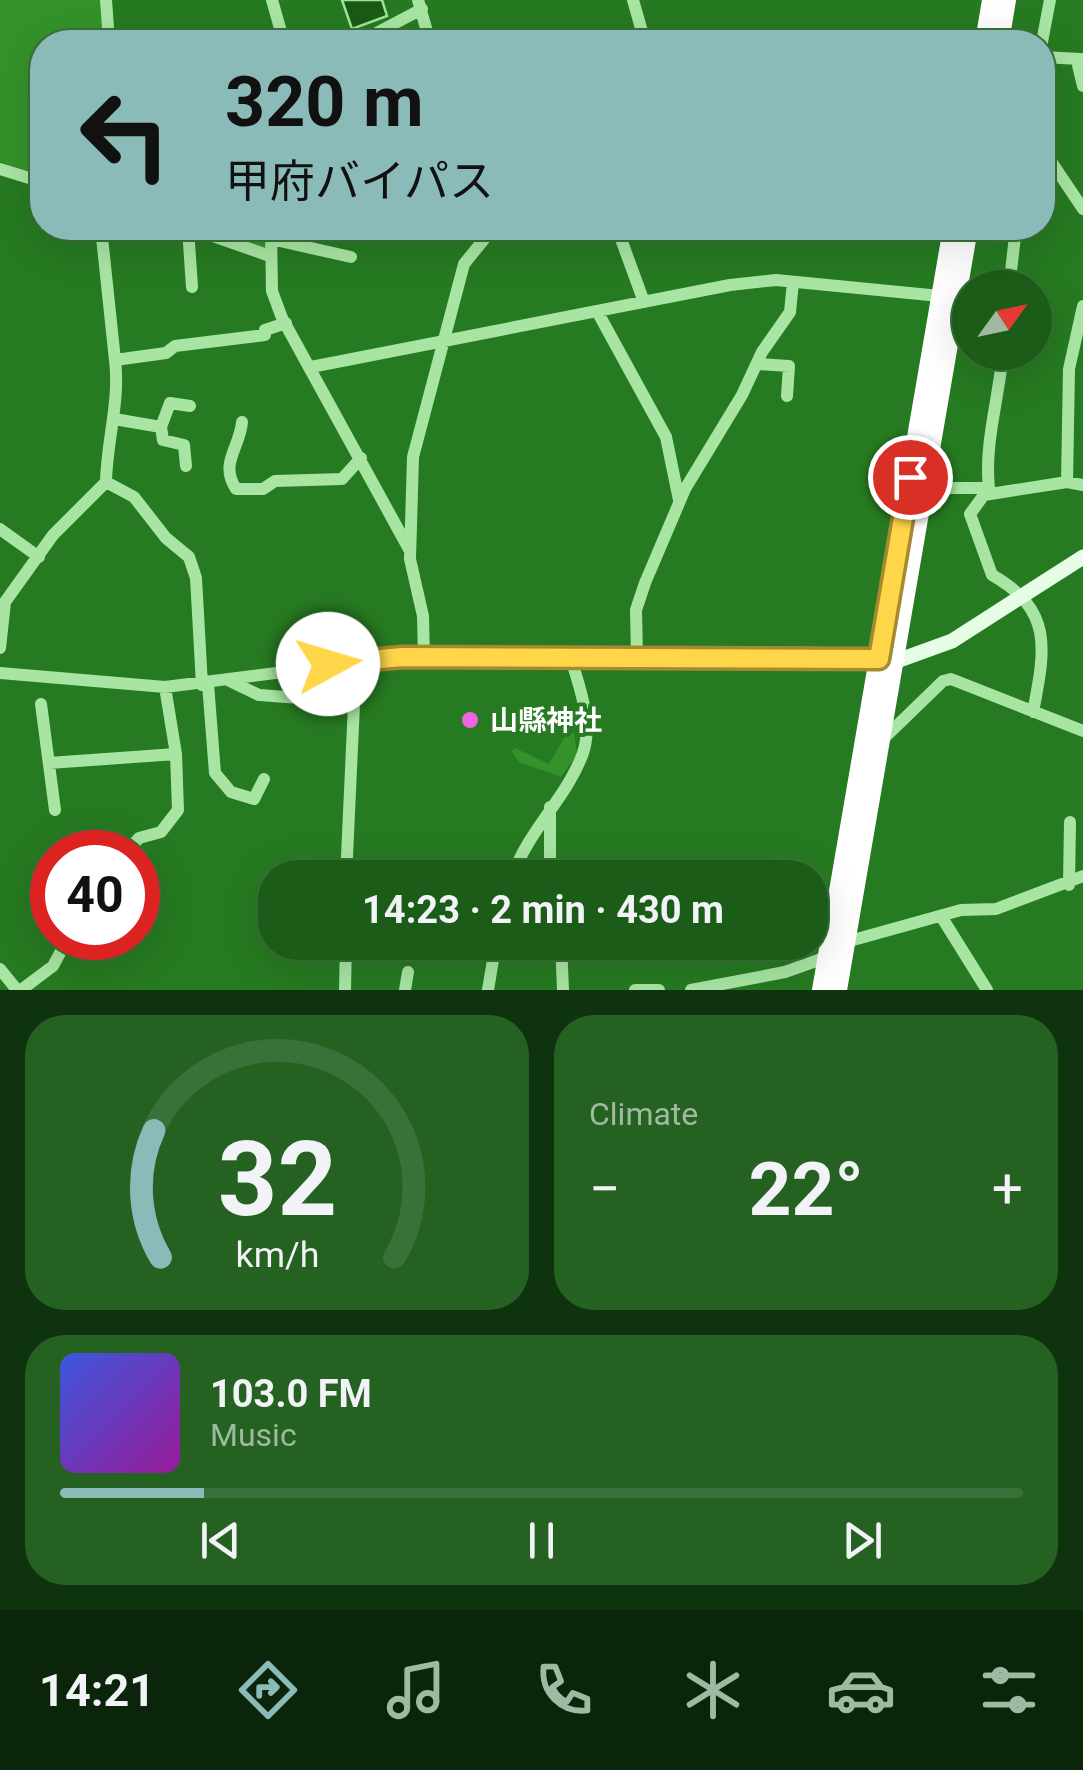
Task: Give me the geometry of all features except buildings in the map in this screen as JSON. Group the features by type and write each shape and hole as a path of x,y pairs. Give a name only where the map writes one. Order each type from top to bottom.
{"highway":[{"path":"986,30 991,0"},
{"path":"1002,30 1008,0"},
{"path":"838,990 879,743 887,660 950,240"},
{"path":"828,952 924,488 967,240"},
{"path":"821,990 826,960"}],"main road":[{"path":"887,660 952,641 1083,557"}],"street":[{"path":"106,0 109,30"},
{"path":"272,0 281,30"},
{"path":"633,0 642,30"},
{"path":"1044,30 1050,0"},
{"path":"379,30 420,4 427,30"},
{"path":"1055,58 1082,59 1083,86"},
{"path":"1055,167 1083,209"},
{"path":"0,169 30,178"},
{"path":"0,648 2,601 53,535 106,482 107,439 118,408 103,240"},
{"path":"190,240 192,287"},
{"path":"224,240 270,256"},
{"path":"271,240 272,291 286,323 410,552"},
{"path":"294,240 351,257"},
{"path":"424,658 423,616 410,552 413,457 464,264 482,240"},
{"path":"621,240 644,302"},
{"path":"1011,270 1015,240"},
{"path":"637,657 636,610 679,503 756,364 790,312 793,282"},
{"path":"311,367 730,285 793,282 940,296"},
{"path":"1067,482 1083,306"},
{"path":"596,311 666,437 679,503"},
{"path":"115,360 166,354 176,346 265,335 265,330 286,323"},
{"path":"756,364 789,366 787,396"},
{"path":"1002,370 998,414 986,457 986,492 970,514 992,574 1011,583 1024,596 1042,635 1044,653 1034,712"},
{"path":"186,466 184,445 163,440 161,426 170,403 190,406"},
{"path":"114,419 161,426"},
{"path":"242,422 241,438 229,452 230,479 236,490 263,488 275,481 342,479 362,458"},
{"path":"106,482 134,497 166,538 190,557 196,578 215,774 231,792 254,799 264,779"},
{"path":"924,488 986,492 1067,482 1083,486"},
{"path":"0,530 39,557"},
{"path":"0,672 165,687 356,660 887,660"},
{"path":"347,860 356,660"},
{"path":"521,860 584,751 584,699 572,660"},
{"path":"229,680 260,695 354,702"},
{"path":"879,743 943,681 951,680 1083,732"},
{"path":"160,832 178,810 176,754 165,687"},
{"path":"41,704 55,810"},
{"path":"49,762 176,754"},
{"path":"550,805 550,860"},
{"path":"1069,885 1070,822"},
{"path":"846,942 941,916 996,909 1069,885 1083,876"},
{"path":"941,916 987,990"},
{"path":"0,970 19,990 56,960"},
{"path":"344,990 345,960"},
{"path":"488,990 493,960"},
{"path":"562,960 563,990"},
{"path":"691,990 785,972 819,960"},
{"path":"405,990 408,972"},
{"path":"636,990 659,990"}],"shaded area":[{"path":"0,0 100,0 103,30 30,30 30,172 0,162"},
{"path":"342,0 382,0 387,16 352,29"},
{"path":"231,240 269,240 268,253"},
{"path":"574,732 577,755 561,777 519,762 511,751 515,748 549,764 564,738"}],"place":[{"name":"山縣神社","path":"470,720"}],"route":[{"path":"328,664 402,657 879,659 910,477"}]}
